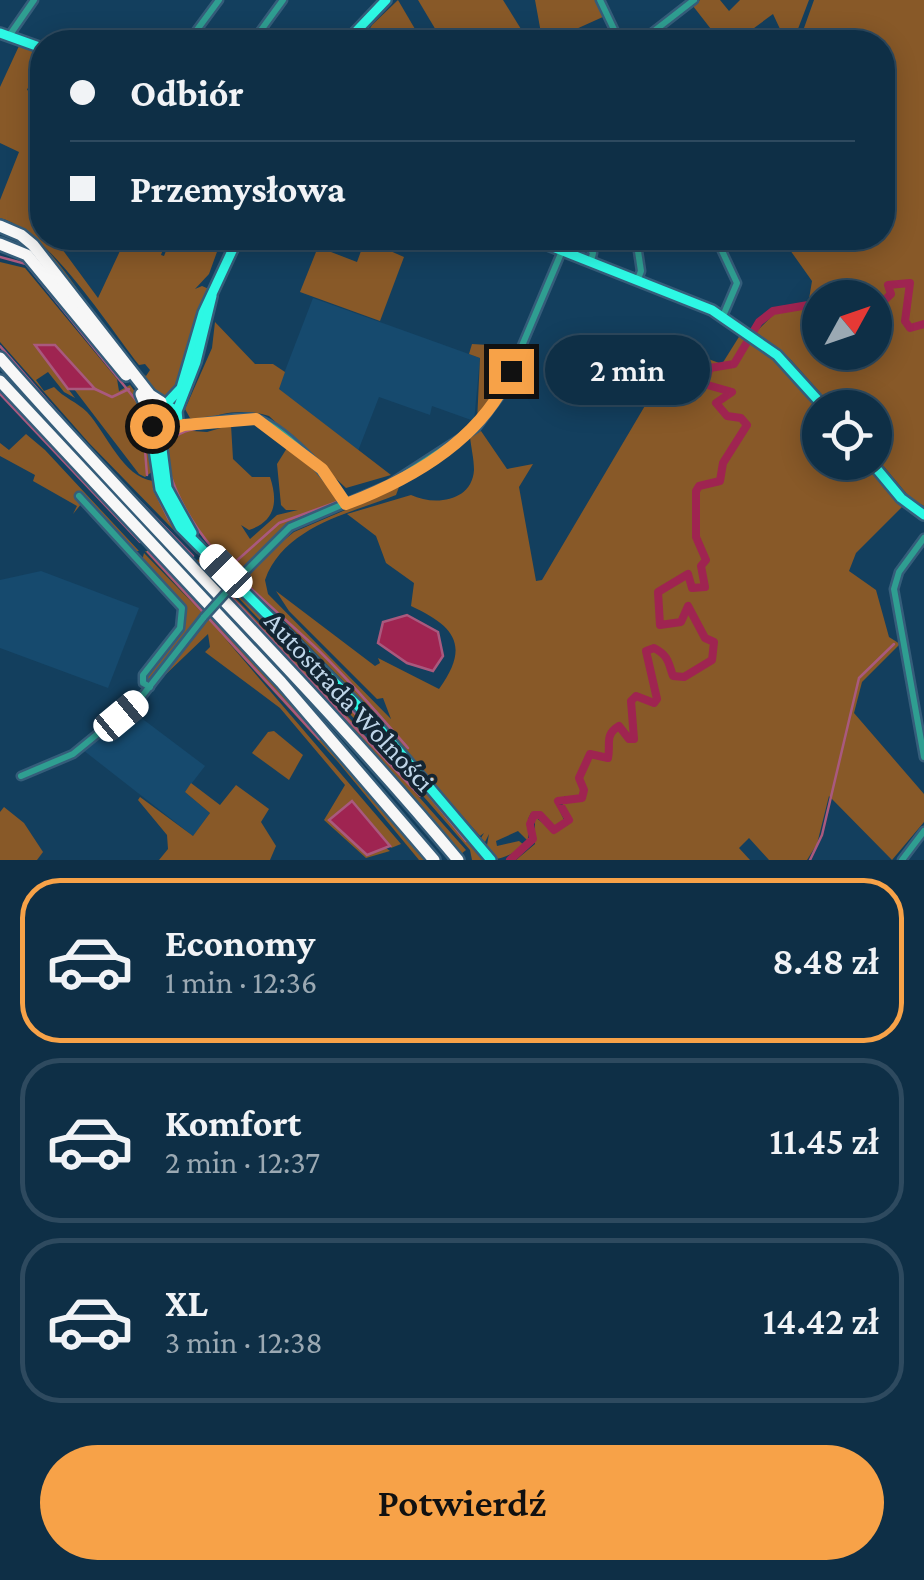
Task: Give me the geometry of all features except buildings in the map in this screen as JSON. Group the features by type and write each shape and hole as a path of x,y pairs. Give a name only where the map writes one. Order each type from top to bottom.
{"highway":[{"path":"0,226 26,238 30,246"},
{"path":"0,240 35,257 150,395 164,403"},
{"path":"32,250 144,398 150,420"},
{"path":"0,252 35,257"},
{"name":"Autostrada Wolności","path":"0,358 354,741 458,860"},
{"name":"Autostrada Wolności","path":"0,381 281,682 434,860"}],"main road":[{"path":"357,30 386,0"},
{"path":"4,35 30,44"},
{"path":"233,250 203,313 182,388 150,420 160,489 180,527 375,723 491,860"},
{"path":"562,250 723,316 760,341 809,390"},
{"path":"198,541 176,507 165,480 161,441 170,430 192,374 212,296"},
{"path":"164,403 177,412"},
{"path":"150,420 170,430"},
{"path":"886,480 901,498 924,515"}],"street":[{"path":"4,35 34,0"},
{"path":"197,30 219,0"},
{"path":"261,30 283,0"},
{"path":"600,0 614,30"},
{"path":"655,30 694,0"},
{"path":"21,776 73,754 150,688 204,617 290,527 402,478 476,428 502,392 562,250"},
{"path":"591,250 591,261"},
{"path":"637,250 638,279"},
{"path":"722,250 738,286 723,316"},
{"path":"177,412 196,425"},
{"path":"170,430 246,418 265,422 322,469 346,504"},
{"path":"79,496 182,608 180,628 143,676 150,688"},
{"path":"924,538 900,572 894,589 924,757"},
{"path":"902,860 924,831"}],"shaded area":[{"path":"398,0 416,30 369,30"},
{"path":"418,0 503,0 522,30 436,30"},
{"path":"535,0 597,0 605,16 574,30 540,30"},
{"path":"700,0 720,0 729,11 740,0 809,0 798,30 779,30 773,14 751,30 712,30 693,6"},
{"path":"814,0 924,0 924,506 911,499 892,476 892,390 818,390 791,360 756,332 777,311 802,306 802,370 892,370 892,280 811,280 790,250 895,250 895,30 803,30"},
{"path":"19,46 30,50 27,90 30,241 0,222 18,226 0,218 0,200 19,152 0,143 0,87"},
{"path":"42,250 57,262 130,362 146,376 150,370 145,364 139,365 76,281 47,250 63,250 98,298 120,250 163,250 164,256 166,250 218,250 209,274 195,289 209,289 177,389 169,396 156,396"},
{"path":"317,250 357,262 361,250 388,250 404,257 380,321 300,292"},
{"path":"0,262 25,268 117,379 119,391 130,385 144,404 153,471 145,477 74,389 93,389 35,345 75,398 64,392 48,372 36,380 44,391 54,387 83,409 124,463 142,478 153,481 199,550 197,554 89,443 0,342"},
{"path":"313,298 480,358 474,421 432,406 430,415 379,397 358,451 278,389"},
{"path":"215,322 255,364 273,364 285,372 279,389 391,475 346,488 269,416 236,412 204,421 190,418 185,409 212,348"},
{"path":"742,332 777,360 804,390 802,480 880,480 903,506 856,553 849,571 876,590 889,637 900,644 862,682 854,713 924,794 924,822 892,860 829,796 817,844 807,860 769,860 749,838 739,848 750,860 516,860 535,844 535,817 552,830 568,825 569,813 560,801 583,799 565,796 556,803 565,822 552,827 543,815 531,813 528,841 518,831 496,841 497,846 519,841 524,845 500,858 472,860 470,850 371,736 199,557 372,725 476,849 487,845 489,834 485,842 481,838 484,833 480,836 347,685 244,580 268,553 294,532 399,487 396,495 340,516 303,534 287,546 265,580 268,594 391,719 383,698 377,699 289,611 276,591 375,666 380,663 378,658 439,689 454,660 453,638 438,621 411,606 414,583 386,563 376,536 347,514 411,495 441,500 459,495 472,481 470,437 481,431 507,469 533,464 519,487 536,581 542,580 659,382 676,391 700,356 722,364"},
{"path":"472,344 505,346 506,358 503,378 477,422 480,358 469,354"},
{"path":"35,345 55,345 95,389 68,389"},
{"path":"231,425 233,459 252,477 270,477 274,502 270,516 249,530 241,525 250,539 277,515 298,510 286,510 281,505 277,464 287,448 320,473 339,498 273,540 239,574 243,579 203,538 183,510 164,455 166,440 179,430 207,432"},
{"path":"26,434 139,551 132,551 82,503 73,514 77,506 33,481 35,475 0,456 0,443 9,450"},
{"path":"145,551 153,551 269,677 427,860 419,860 338,762"},
{"path":"144,553 211,622 401,844 391,848 352,801 367,854 386,848 390,851 366,858 324,820 345,785 280,708 205,652 210,647 208,634 163,677 205,624 207,619 203,615 149,683 145,681 186,616 177,598 142,561"},
{"path":"198,559 343,711 466,850 461,854 196,563"},
{"path":"41,571 139,608 108,688 0,648 0,580"},
{"path":"407,615 438,632 443,656 433,671 407,663 378,643 383,622"},
{"path":"132,711 205,766 185,792 210,813 193,836 83,750"},
{"path":"274,731 303,755 289,780 252,753 268,732"},
{"path":"191,783 220,805 236,785 269,809 261,822 276,846 270,860 159,860 168,849 167,835 138,800 140,797 193,836 210,813 185,792"},
{"path":"352,801 390,846 367,855 329,820"},
{"path":"4,807 24,823 43,852 37,860 0,860 0,812"}],"waterway":[{"path":"0,257 26,264 139,404"},
{"path":"892,285 910,283 905,321 910,328 924,324"},
{"path":"510,860 533,839 530,824 534,815 540,815 554,830 569,820 558,801 582,798 584,790 579,778 590,754 608,758 614,729 619,726 629,739 634,739 631,701 636,696 654,703 657,699 646,651 654,648 663,654 673,676 684,677 712,660 714,642 705,638 688,606 681,622 660,625 658,592 688,574 692,588 705,587 701,566 706,560 696,537 696,491 699,486 720,481 723,463 747,425 741,418 727,416 716,403 732,392 704,384 710,368 734,364 759,322 773,311 802,306"},
{"path":"0,346 94,454"},
{"path":"95,389 112,397 129,389"},
{"path":"0,394 140,542"},
{"path":"142,412 147,475"},
{"path":"167,449 171,441 187,431 240,423"},
{"path":"168,467 178,495 209,544 338,670 408,748"},
{"path":"117,478 193,556"},
{"path":"154,489 169,520 196,551"},
{"path":"233,564 279,523 337,502"},
{"path":"148,552 319,739"},
{"path":"209,562 224,578"},
{"path":"199,563 420,796"},
{"path":"265,619 405,766 466,841"},
{"path":"810,860 822,835 859,678 894,644"}],"route":[{"path":"152,426 164,432 184,425 246,418 265,422 322,469 346,504 402,478 476,428 496,402 511,371"}]}
